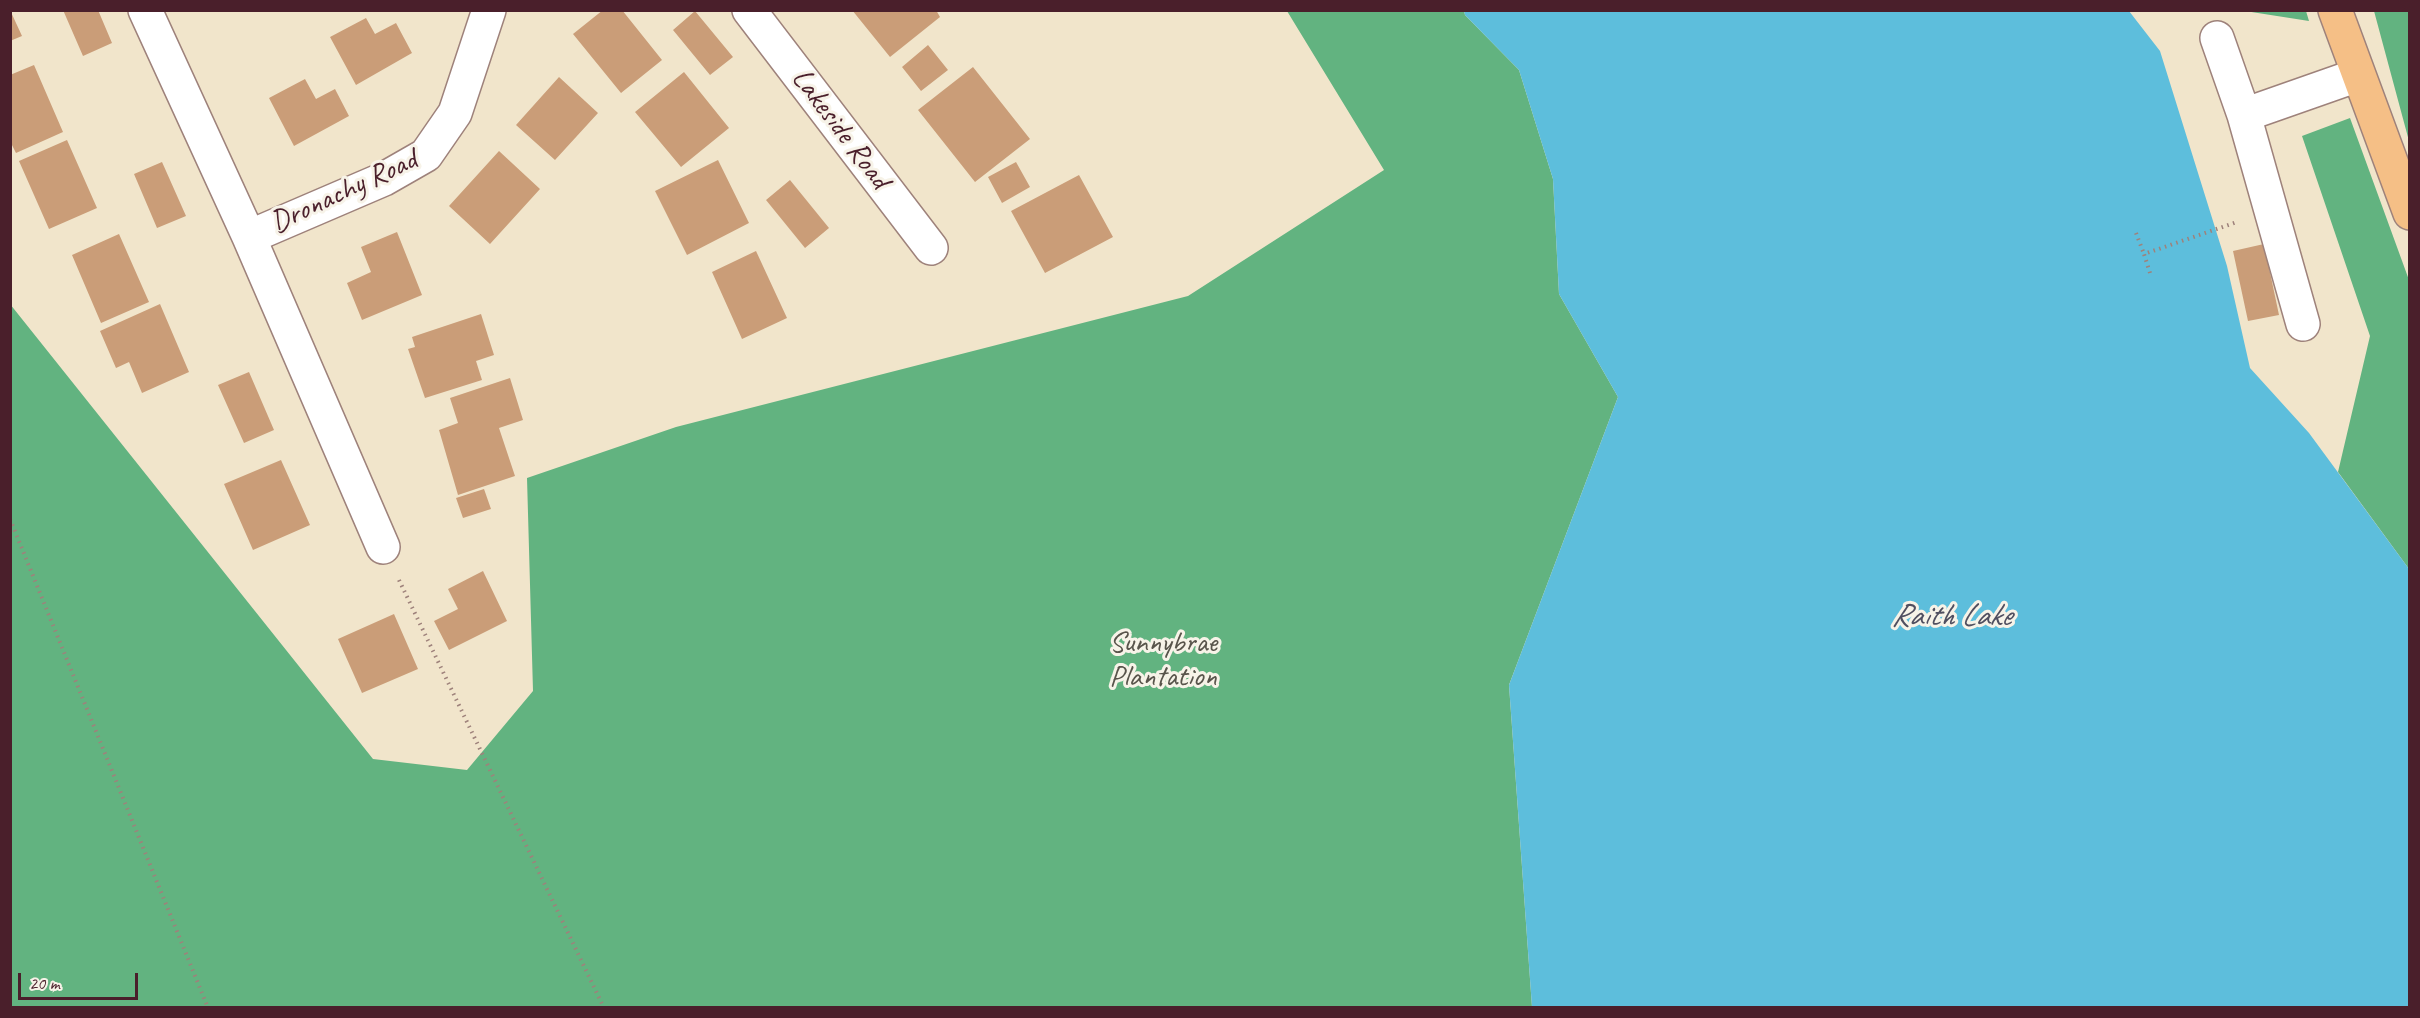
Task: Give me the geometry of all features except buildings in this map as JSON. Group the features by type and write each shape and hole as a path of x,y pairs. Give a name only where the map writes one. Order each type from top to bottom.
{"main road":[{"path":"2335,10 2409,213"}],"street":[{"name":"Dronachy Road","path":"145,10 249,237 384,547"},
{"name":"Dronachy Road","path":"249,237 384,179 426,155 455,113 489,10"},
{"name":"Lakeside Road","path":"749,10 931,248"},
{"path":"2217,38 2244,115 2302,324"},
{"path":"2244,115 2358,75"}],"path":[{"path":"2144,254 2237,221"},
{"path":"2136,233 2150,273"},
{"path":"10,519 208,1008"},
{"path":"384,547 604,1008"}],"green space":[{"name":"Sunnybrae Plantation","path":"1287,11 1464,11 1465,15 1519,70 1553,179 1559,294 1618,397 1509,685 1532,1007 11,1007 10,304 373,759 467,770 533,691 527,478 676,427 1188,296 1384,170"},
{"path":"2245,11 2306,11 2309,21"},
{"path":"2374,11 2409,11 2409,141"},
{"path":"2350,118 2409,280 2409,569 2338,472 2370,336 2302,136"}],"water":[{"name":"Raith Lake","path":"1464,11 2129,11 2160,51 2227,266 2250,368 2309,433 2409,569 2409,1007 1532,1007 1509,685 1618,397 1559,294 1553,179 1519,70 1465,15"}]}
